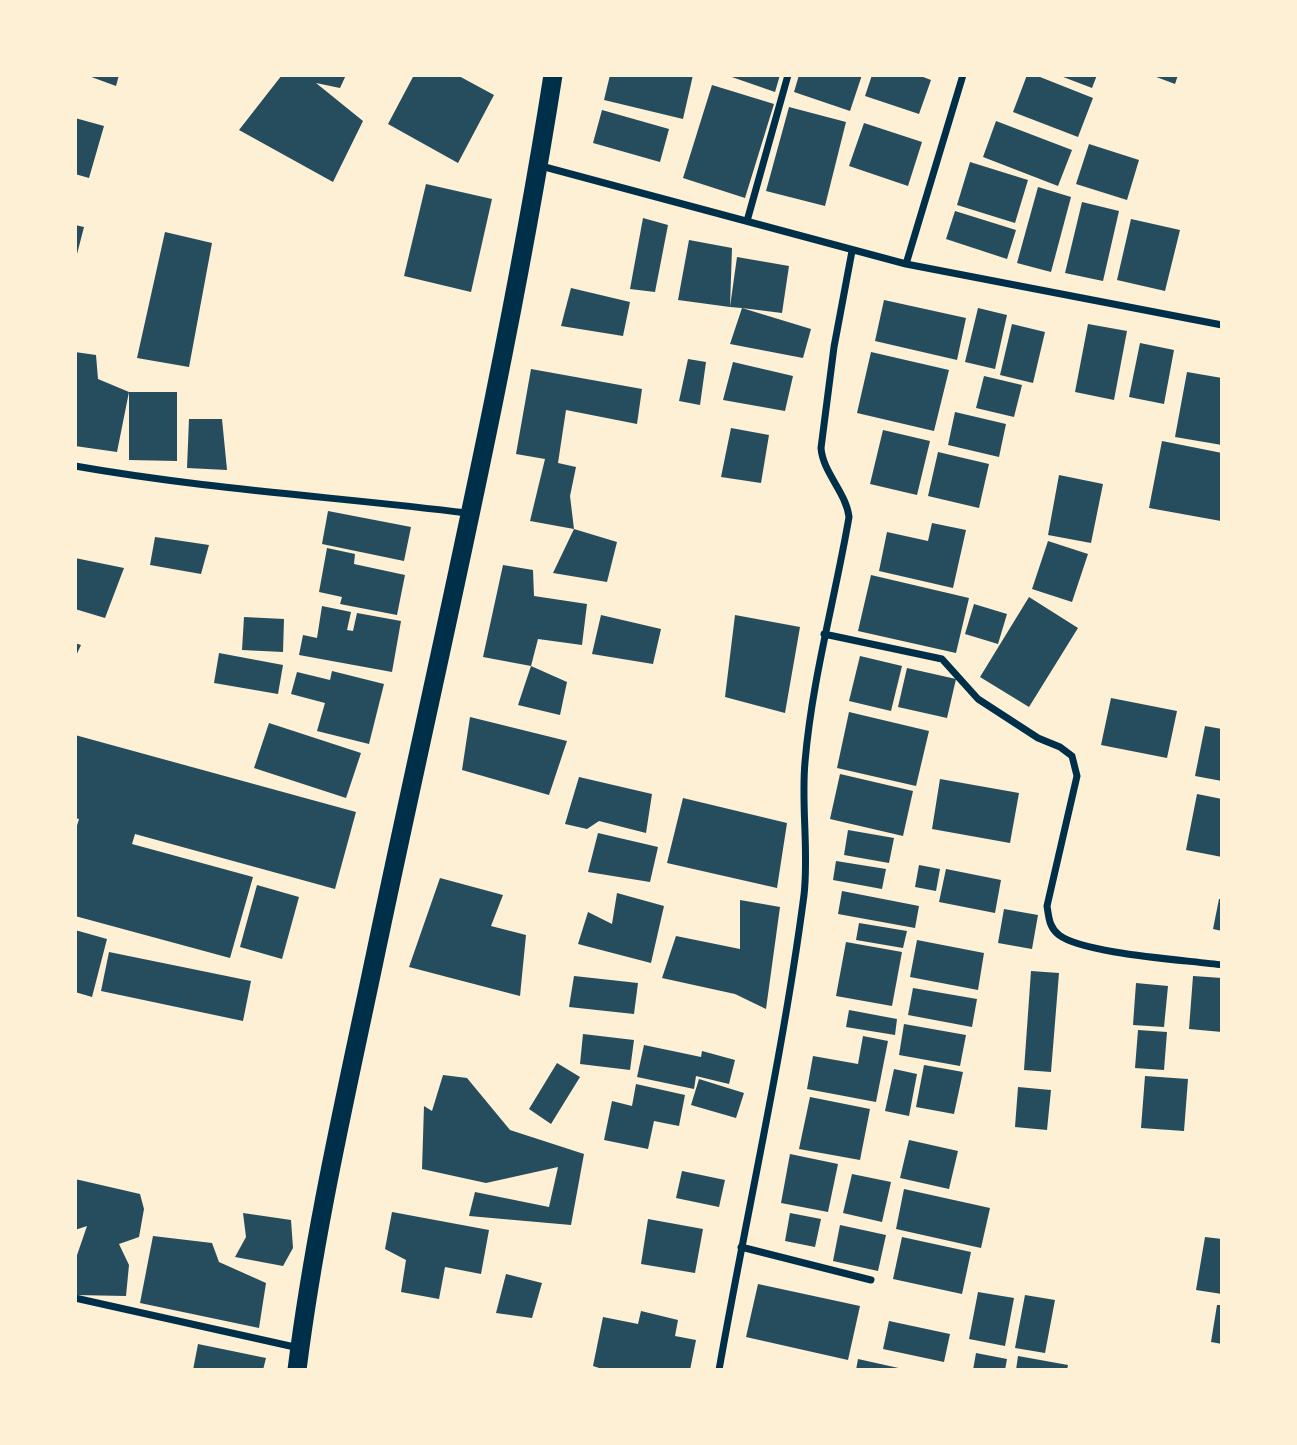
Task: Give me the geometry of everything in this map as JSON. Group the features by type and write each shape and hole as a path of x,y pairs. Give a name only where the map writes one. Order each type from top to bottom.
{"highway":[{"path":"297,1370 347,1089 500,378 553,75"}],"street":[{"path":"747,221 788,75"},
{"path":"906,264 963,75"},
{"path":"539,165 906,264 1222,325"},
{"path":"719,1370 771,1100 804,893 804,766 811,704 849,517 846,502 824,463 821,440 852,251"},
{"path":"75,466 236,489 312,494 470,513"},
{"path":"824,634 942,659 978,699 1038,738 1060,747 1072,757 1077,776 1047,906 1049,924 1061,936 1086,946 1222,965"},
{"path":"741,1247 871,1280"},
{"path":"75,1298 300,1349"}],"building":[{"path":"86,75 119,75 116,86"},
{"path":"282,75 346,75 340,88 316,83 363,121 333,182 239,130"},
{"path":"414,75 457,75 494,95 458,163 388,124"},
{"path":"610,75 693,75 683,119 604,100"},
{"path":"726,75 780,75 775,92"},
{"path":"799,75 862,75 850,111 794,92"},
{"path":"872,75 918,75 931,80 919,114 865,96"},
{"path":"1027,75 1035,75 1093,98 1078,137 1013,112"},
{"path":"1058,75 1097,75 1092,88"},
{"path":"1151,75 1178,75 1175,84"},
{"path":"712,85 774,104 745,198 683,178"},
{"path":"789,107 846,122 825,206 766,191"},
{"path":"602,110 669,129 660,162 593,143"},
{"path":"75,118 104,126 89,178 75,174"},
{"path":"996,121 1072,150 1058,186 983,157"},
{"path":"864,123 922,142 908,186 849,166"},
{"path":"1089,144 1139,160 1127,200 1076,184"},
{"path":"970,162 1028,180 1015,223 957,205"},
{"path":"426,184 492,199 471,292 404,276"},
{"path":"1038,187 1071,197 1051,272 1017,263"},
{"path":"1082,202 1119,211 1103,281 1065,273"},
{"path":"955,211 1016,230 1007,259 946,239"},
{"path":"643,218 668,225 655,292 630,289"},
{"path":"1131,219 1180,230 1165,291 1117,280"},
{"path":"75,225 84,227 76,258 75,258"},
{"path":"165,232 212,243 189,367 137,358"},
{"path":"689,240 732,248 730,307 678,300"},
{"path":"737,257 789,266 782,313 730,307"},
{"path":"571,288 630,302 623,336 561,326"},
{"path":"884,300 966,318 957,360 875,341"},
{"path":"742,308 811,329 803,358 730,344"},
{"path":"978,308 1007,315 995,369 965,362"},
{"path":"1012,324 1045,332 1033,383 1000,375"},
{"path":"1088,324 1127,331 1114,400 1075,392"},
{"path":"1140,343 1174,350 1164,404 1129,397"},
{"path":"75,352 96,355 98,379 129,392 117,452 75,446"},
{"path":"871,352 949,370 934,431 857,413"},
{"path":"688,359 706,362 700,405 679,401"},
{"path":"733,362 793,376 785,411 723,400"},
{"path":"531,369 642,389 637,424 566,410 558,463 576,467 570,496 574,529 530,521 545,459 516,454"},
{"path":"1187,372 1222,378 1222,445 1175,437"},
{"path":"984,376 1022,385 1014,417 976,408"},
{"path":"129,392 177,392 177,461 129,460"},
{"path":"955,412 1006,424 999,457 948,445"},
{"path":"189,419 222,419 227,470 187,468"},
{"path":"731,428 769,435 761,483 721,477"},
{"path":"883,430 930,441 917,495 870,484"},
{"path":"1162,441 1222,453 1221,521 1149,508"},
{"path":"938,452 989,464 979,508 928,496"},
{"path":"1059,475 1103,484 1091,543 1048,535"},
{"path":"328,511 411,527 404,561 322,544"},
{"path":"932,523 966,530 953,588 879,571 887,532 928,541"},
{"path":"574,529 617,542 607,582 553,573"},
{"path":"155,537 209,545 201,574 150,565"},
{"path":"1048,541 1088,554 1072,602 1032,589"},
{"path":"327,548 355,554 354,564 405,575 397,615 340,604 342,597 319,592"},
{"path":"75,558 124,568 105,618 75,609"},
{"path":"503,565 533,570 534,596 587,604 582,645 538,639 531,666 483,657"},
{"path":"871,575 969,598 956,653 858,631"},
{"path":"1029,597 1078,628 1029,707 980,677"},
{"path":"974,604 1007,614 998,644 965,634"},
{"path":"322,606 351,612 347,630 353,631 357,613 401,621 392,672 299,655 303,635 317,638"},
{"path":"601,615 661,629 653,664 592,654"},
{"path":"735,615 800,627 785,713 725,697"},
{"path":"244,617 284,619 283,652 242,650"},
{"path":"75,643 81,645 75,658"},
{"path":"219,653 283,665 278,694 214,683"},
{"path":"860,656 902,666 891,711 849,701"},
{"path":"531,666 567,682 560,715 518,705"},
{"path":"907,668 956,679 947,718 898,707"},
{"path":"332,671 384,684 369,744 317,731 325,703 291,694 297,672 330,680"},
{"path":"1111,698 1177,711 1167,758 1101,745"},
{"path":"849,712 929,731 916,786 837,768"},
{"path":"470,717 567,741 549,795 462,770"},
{"path":"269,723 361,753 346,798 254,768"},
{"path":"1205,726 1222,729 1222,781 1195,776"},
{"path":"75,735 356,812 335,889 135,834 132,844 253,877 230,958 75,916 75,832 79,819 75,818"},
{"path":"840,774 913,791 903,836 830,819"},
{"path":"579,777 652,794 646,833 599,821 587,829 565,824"},
{"path":"940,779 1019,793 1010,843 932,829"},
{"path":"1197,794 1222,799 1222,857 1186,850"},
{"path":"683,798 787,823 777,888 667,863"},
{"path":"848,830 894,838 889,863 844,855"},
{"path":"598,833 658,847 650,882 588,872"},
{"path":"836,861 886,869 882,889 833,880"},
{"path":"919,865 940,869 936,891 915,887"},
{"path":"946,869 1001,880 995,913 939,902"},
{"path":"440,878 503,895 491,926 526,935 520,996 409,967"},
{"path":"257,885 299,897 282,959 240,947"},
{"path":"842,891 919,906 915,928 838,914"},
{"path":"617,893 664,906 651,963 578,944 588,912 612,924"},
{"path":"1219,899 1222,899 1222,931 1213,929"},
{"path":"740,900 780,907 766,1009 735,994 662,978 676,936 740,949"},
{"path":"1004,909 1038,915 1032,949 998,943"},
{"path":"859,923 907,931 903,948 856,940"},
{"path":"75,930 107,939 92,997 75,992"},
{"path":"917,940 984,953 978,990 910,977"},
{"path":"846,942 902,952 892,1006 836,996"},
{"path":"109,952 251,981 243,1021 101,991"},
{"path":"1031,971 1059,973 1051,1072 1024,1070"},
{"path":"574,976 638,983 634,1014 569,1007"},
{"path":"1193,976 1222,978 1222,1032 1189,1029"},
{"path":"1136,983 1168,986 1164,1027 1133,1025"},
{"path":"913,988 977,999 972,1027 908,1015"},
{"path":"849,1010 897,1019 895,1035 846,1027"},
{"path":"904,1024 966,1035 960,1066 899,1055"},
{"path":"1138,1030 1167,1032 1164,1070 1135,1068"},
{"path":"583,1034 634,1040 630,1070 580,1064"},
{"path":"863,1036 888,1041 876,1102 807,1089 813,1056 858,1064"},
{"path":"644,1045 701,1057 702,1051 735,1060 729,1084 696,1076 694,1089 637,1077"},
{"path":"557,1063 580,1077 551,1124 529,1109"},
{"path":"924,1065 963,1072 954,1114 916,1107"},
{"path":"894,1069 917,1074 909,1116 885,1111"},
{"path":"443,1075 467,1078 510,1130 584,1154 571,1225 469,1216 475,1192 549,1207 558,1167 486,1183 422,1169 424,1106 432,1111"},
{"path":"1145,1076 1188,1079 1184,1131 1141,1128"},
{"path":"699,1079 744,1093 736,1118 691,1105"},
{"path":"636,1084 685,1095 679,1126 654,1121 648,1149 604,1140 612,1101 632,1106"},
{"path":"1018,1087 1051,1090 1047,1130 1015,1127"},
{"path":"810,1097 870,1109 860,1160 799,1149"},
{"path":"909,1140 958,1151 949,1189 900,1178"},
{"path":"790,1154 838,1164 828,1212 781,1203"},
{"path":"682,1171 725,1180 719,1207 676,1198"},
{"path":"852,1174 891,1182 882,1222 843,1213"},
{"path":"75,1179 140,1194 144,1209 139,1237 119,1244 129,1265 126,1296 75,1295 75,1261 87,1226 75,1230"},
{"path":"904,1189 990,1208 981,1248 896,1229"},
{"path":"392,1212 489,1230 481,1274 445,1267 439,1299 401,1292 406,1260 385,1249"},
{"path":"243,1213 291,1220 293,1248 283,1266 235,1257 246,1237"},
{"path":"790,1213 821,1219 815,1247 785,1241"},
{"path":"648,1219 703,1229 695,1273 641,1264"},
{"path":"840,1225 886,1235 878,1271 833,1261"},
{"path":"153,1236 212,1243 219,1262 266,1283 259,1328 140,1303"},
{"path":"902,1237 971,1252 962,1294 893,1279"},
{"path":"1205,1237 1222,1239 1222,1294 1196,1290"},
{"path":"506,1274 542,1283 532,1318 496,1313"},
{"path":"758,1284 860,1306 848,1360 746,1337"},
{"path":"978,1292 1014,1298 1005,1346 969,1339"},
{"path":"1025,1295 1055,1300 1045,1353 1015,1348"},
{"path":"1217,1305 1222,1305 1222,1344 1211,1342"},
{"path":"641,1311 678,1320 675,1336 696,1340 690,1370 605,1370 593,1366 603,1317 638,1324"},
{"path":"889,1321 950,1334 944,1362 883,1349"},
{"path":"198,1344 266,1358 263,1370 193,1370"},
{"path":"976,1353 1007,1359 1005,1370 973,1370"},
{"path":"1018,1356 1068,1365 1067,1370 1016,1370"},
{"path":"858,1359 903,1369 903,1370 856,1370"}]}
